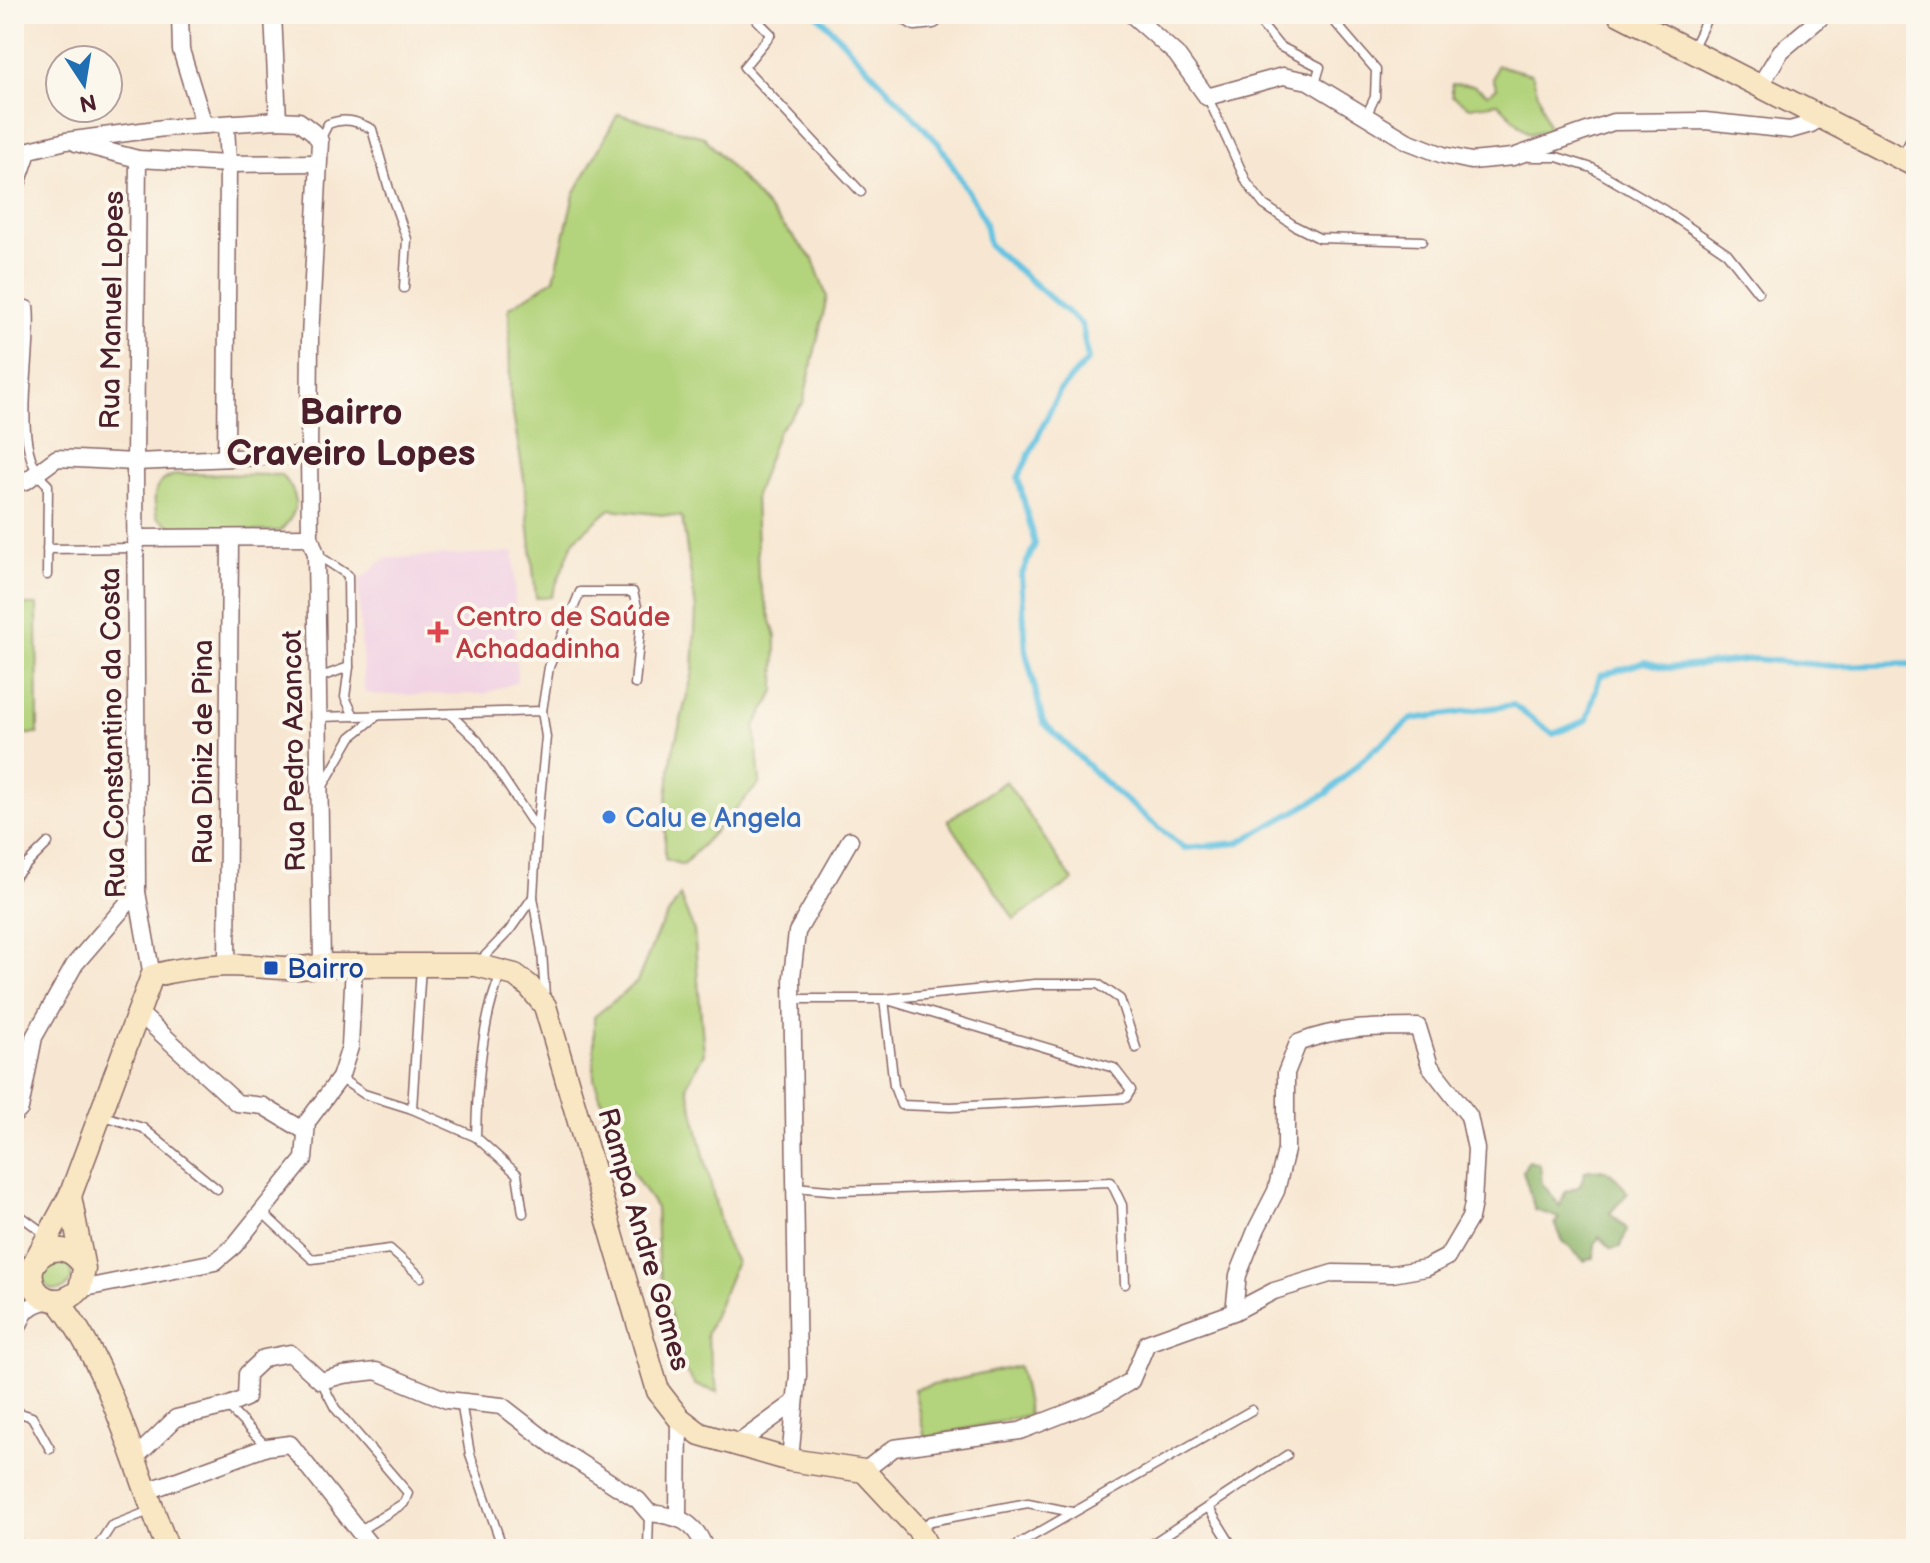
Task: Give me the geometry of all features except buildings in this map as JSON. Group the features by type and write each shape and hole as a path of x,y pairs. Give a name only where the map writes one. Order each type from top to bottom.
{"street":[{"path":"180,14 181,50 204,125"},
{"path":"273,14 278,120"},
{"path":"902,14 915,22 933,20 939,14"},
{"path":"1131,14 1176,54 1207,97 1283,76 1308,81 1407,141 1443,155 1471,161 1513,157 1613,122 1705,121 1790,130 1822,117"},
{"path":"1619,14 1911,163 1916,138"},
{"path":"1760,85 1781,51 1825,14"},
{"path":"14,154 66,141 278,120 299,121 320,141"},
{"path":"226,125 226,458"},
{"path":"66,141 138,159 228,164 317,163"},
{"name":"Rua Pedro Azancot","path":"320,141 309,455 310,537 316,554 322,965"},
{"name":"Rua Manuel Lopes","path":"136,543 138,159"},
{"path":"14,484 26,481 57,458 135,462 309,455"},
{"path":"136,543 310,537"},
{"name":"Rua Diniz de Pina","path":"227,965 230,538"},
{"name":"Rua Constantino da Costa","path":"136,543 137,892 152,976"},
{"path":"790,1460 798,1375 792,999 797,932 850,840"},
{"path":"14,1115 20,1109 34,1037 75,964 137,892"},
{"path":"24,1265 49,1237 70,1196 152,976 179,969 227,965 301,969 322,965 476,965"},
{"path":"39,1294 67,1300 80,1289 215,1262 234,1246 304,1159 307,1122 340,1078 350,1047 354,965"},
{"name":"Rampa Andre Gomes","path":"476,965 515,975 529,986 545,1006 658,1391 679,1418 700,1434 790,1460 864,1471"},
{"path":"139,1013 237,1103 263,1106 305,1131"},
{"path":"923,1539 864,1471 894,1448 1020,1431 1097,1401 1131,1381 1147,1343 1234,1312 1274,1291 1333,1273 1392,1274 1426,1268 1447,1257 1470,1218 1476,1149 1469,1116 1430,1066 1418,1027 1357,1027 1319,1034 1298,1043 1286,1073 1286,1150 1283,1164 1276,1191 1238,1275 1234,1312"},
{"path":"70,1196 84,1277 80,1289 95,1361"},
{"path":"24,1265 44,1252 61,1249 76,1255 81,1262"},
{"path":"24,1265 39,1294 68,1314 95,1361 168,1549"},
{"path":"14,1337 26,1311 39,1294"},
{"path":"133,1460 176,1418 227,1406 246,1398 247,1374 264,1358 290,1353 321,1381 376,1371 447,1400 502,1406 555,1447 638,1500 649,1513 678,1516 701,1536 705,1549"},
{"path":"736,1445 795,1402"},
{"path":"678,1516 679,1418"},
{"path":"149,1501 267,1447 290,1444 365,1543"}],"lane":[{"path":"751,14 771,34 744,67 861,192"},
{"path":"1253,14 1279,46 1320,67 1315,85"},
{"path":"1328,14 1376,70 1375,97 1366,117"},
{"path":"1691,50 1709,14"},
{"path":"1207,97 1247,183 1264,205 1295,226 1319,238 1422,241"},
{"path":"320,141 328,124 339,120 353,120 372,129 407,239 404,288"},
{"path":"14,205 33,150"},
{"path":"1513,157 1557,157 1592,168 1664,210 1727,253 1758,292"},
{"path":"14,300 29,306 27,448 35,474 48,485 47,575"},
{"path":"47,549 136,543"},
{"path":"316,554 348,575 349,667 345,697 354,716"},
{"path":"545,1006 542,951 533,897 546,737 542,711 549,667 580,592 633,592 641,621 635,684"},
{"path":"318,678 349,667"},
{"path":"319,717 542,711"},
{"path":"450,714 478,741 537,829"},
{"path":"320,792 351,737 378,715"},
{"path":"14,877 48,843"},
{"path":"476,965 509,931 533,897"},
{"path":"412,1109 422,965"},
{"path":"476,1137 477,1097 485,1042 494,991 502,971"},
{"path":"792,999 884,999 1035,984 1098,984 1120,999 1136,1048"},
{"path":"884,999 1114,1068 1131,1090 1126,1098 951,1107 901,1105 894,1086 884,999"},
{"path":"340,1078 364,1094 412,1109 476,1137 517,1174 523,1213"},
{"path":"101,1115 143,1128 217,1189"},
{"path":"794,1186 840,1191 1111,1182 1122,1205 1125,1284"},
{"path":"14,1211 49,1237"},
{"path":"261,1212 312,1259 390,1249 421,1277"},
{"path":"321,1381 335,1408 408,1493 404,1503 365,1543"},
{"path":"461,1402 470,1454 503,1549"},
{"path":"227,1406 267,1447"},
{"path":"1010,1549 1252,1410"},
{"path":"14,1411 32,1417 50,1449"},
{"path":"1144,1549 1287,1455"},
{"path":"96,1549 111,1526 149,1501"},
{"path":"923,1539 931,1521 1028,1503 1072,1513"},
{"path":"1208,1507 1234,1549"},
{"path":"648,1549 649,1513"},
{"path":"14,1534 19,1549"}],"shaded area":[{"name":"Centro de Saúde Achadadinha","path":"514,552 517,682 484,694 376,695 364,692 358,581 386,558"}],"green space":[{"path":"1497,65 1532,74 1549,129 1529,134 1498,103 1470,107 1452,96 1452,84 1473,85 1488,94 1497,88 1493,79"},
{"path":"618,114 704,137 813,259 827,297 803,403 778,431 755,496 758,577 776,637 775,691 755,726 760,783 683,865 665,859 665,816 672,755 693,672 696,609 682,517 610,509 574,540 551,597 536,598 524,479 510,396 509,308 554,279 574,194"},
{"path":"177,474 281,475 292,489 296,503 287,524 280,531 178,531 157,517 155,502 159,485"},
{"path":"14,605 37,605 38,734 14,734"},
{"path":"1006,781 1073,881 1014,919 948,820"},
{"path":"680,896 694,931 704,1053 687,1085 724,1239 736,1262 706,1335 718,1392 695,1385 683,1367 658,1262 656,1208 620,1153 594,1079 594,1017 637,982 659,929"},
{"path":"1528,1161 1540,1164 1542,1183 1560,1206 1565,1192 1580,1186 1585,1171 1605,1171 1615,1177 1628,1193 1610,1213 1627,1229 1621,1247 1611,1249 1599,1237 1594,1258 1584,1261 1563,1241 1555,1224 1560,1218 1535,1210 1523,1171"},
{"path":"57,1260 68,1264 72,1275 68,1286 57,1290 46,1286 42,1275 46,1264"},
{"path":"1019,1366 1029,1415 925,1438 914,1389"}],"waterway":[{"path":"817,14 940,145 978,208 985,223 989,245 1082,325 1088,360 1060,390 1018,478 1035,544 1021,576 1026,652 1043,722 1113,790 1184,848 1238,843 1326,794 1412,719 1513,705 1553,734 1587,720 1600,676 1645,662 1668,668 1754,659 1834,666 1916,666"}],"place":[{"name":"Centro de Saúde Achadadinha","path":"438,632"},
{"name":"Calu e Angela","path":"609,817"},
{"name":"Bairro","path":"271,968"}],"district":[{"name":"Bairro Craveiro Lopes","path":"351,432"}]}
